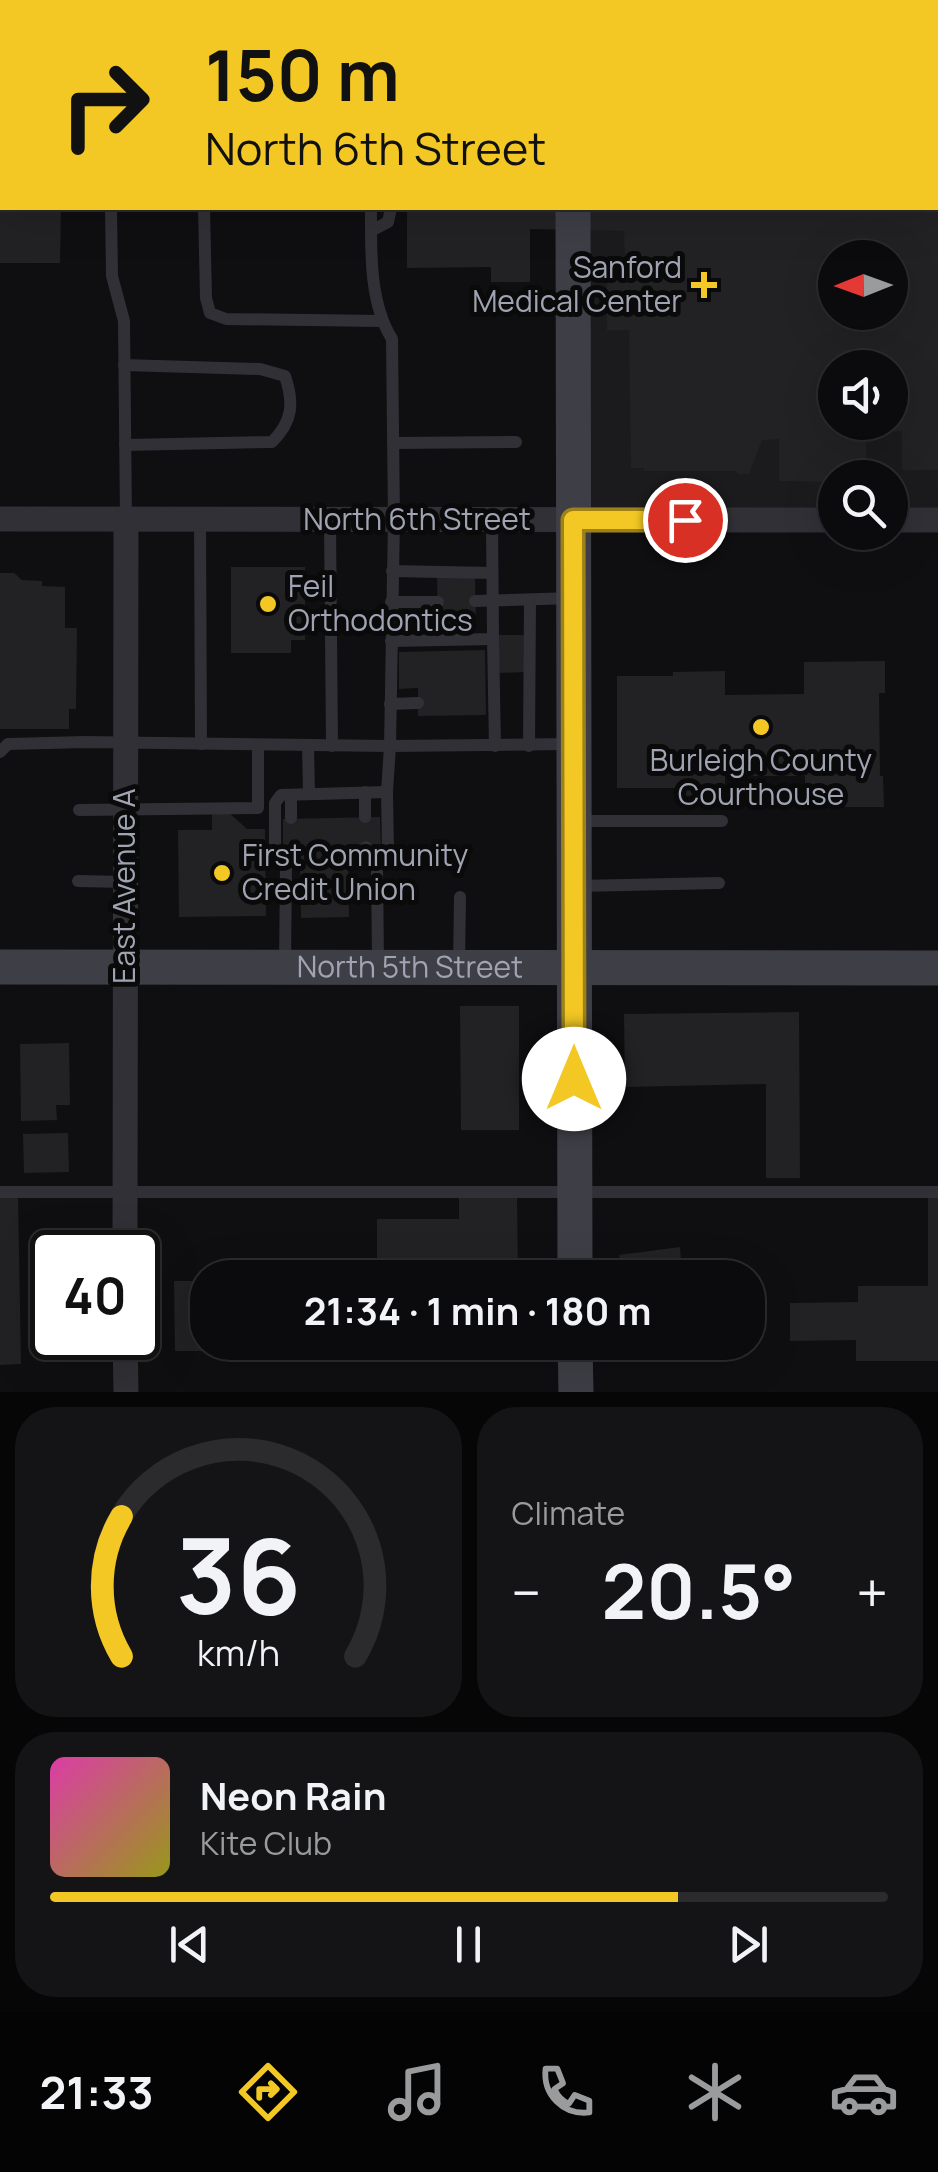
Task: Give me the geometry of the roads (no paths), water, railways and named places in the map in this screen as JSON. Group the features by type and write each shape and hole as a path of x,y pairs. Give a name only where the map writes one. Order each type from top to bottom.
{"street":[{"path":"573,210 575,1260"},
{"name":"North 6th Street","path":"0,519 818,520"},
{"name":"East Avenue A","path":"125,1230 126,520"},
{"path":"908,520 938,520"},
{"name":"North 5th Street","path":"0,967 938,968"},
{"path":"126,1360 126,1392"},
{"path":"575,1360 576,1392"}],"lane":[{"path":"111,210 112,276 124,321 126,520"},
{"path":"204,210 206,298 210,313 226,318 381,321"},
{"path":"371,210 371,254 381,321 392,339 394,520 388,851 377,864 378,967"},
{"path":"371,231 388,222 391,210"},
{"path":"124,366 260,369 285,376 291,411 284,430 272,442 125,446"},
{"path":"393,442 516,442"},
{"path":"200,520 201,744"},
{"path":"330,520 332,746"},
{"path":"492,520 490,702 496,746"},
{"path":"392,571 492,573"},
{"path":"475,601 573,598"},
{"path":"529,746 530,600"},
{"path":"391,602 438,602"},
{"path":"391,641 493,640"},
{"path":"390,704 418,704"},
{"path":"0,752 8,744 574,744"},
{"path":"80,810 258,808 258,745"},
{"path":"308,746 309,794"},
{"path":"365,792 365,818"},
{"path":"286,864 275,852 275,803 281,795 387,792"},
{"path":"290,794 290,818"},
{"path":"574,820 722,821"},
{"path":"285,966 286,864 291,857 290,848"},
{"path":"366,848 366,855 377,864"},
{"path":"78,881 125,882"},
{"path":"574,886 720,883"},
{"path":"458,966 460,897"},
{"path":"0,1192 938,1192"}],"place":[{"name":"Sanford Medical Center","path":"704,285"},
{"name":"Feil Orthodontics","path":"268,604"},
{"name":"Burleigh County Courthouse","path":"761,727"},
{"name":"First Community Credit Union","path":"222,873"}]}
